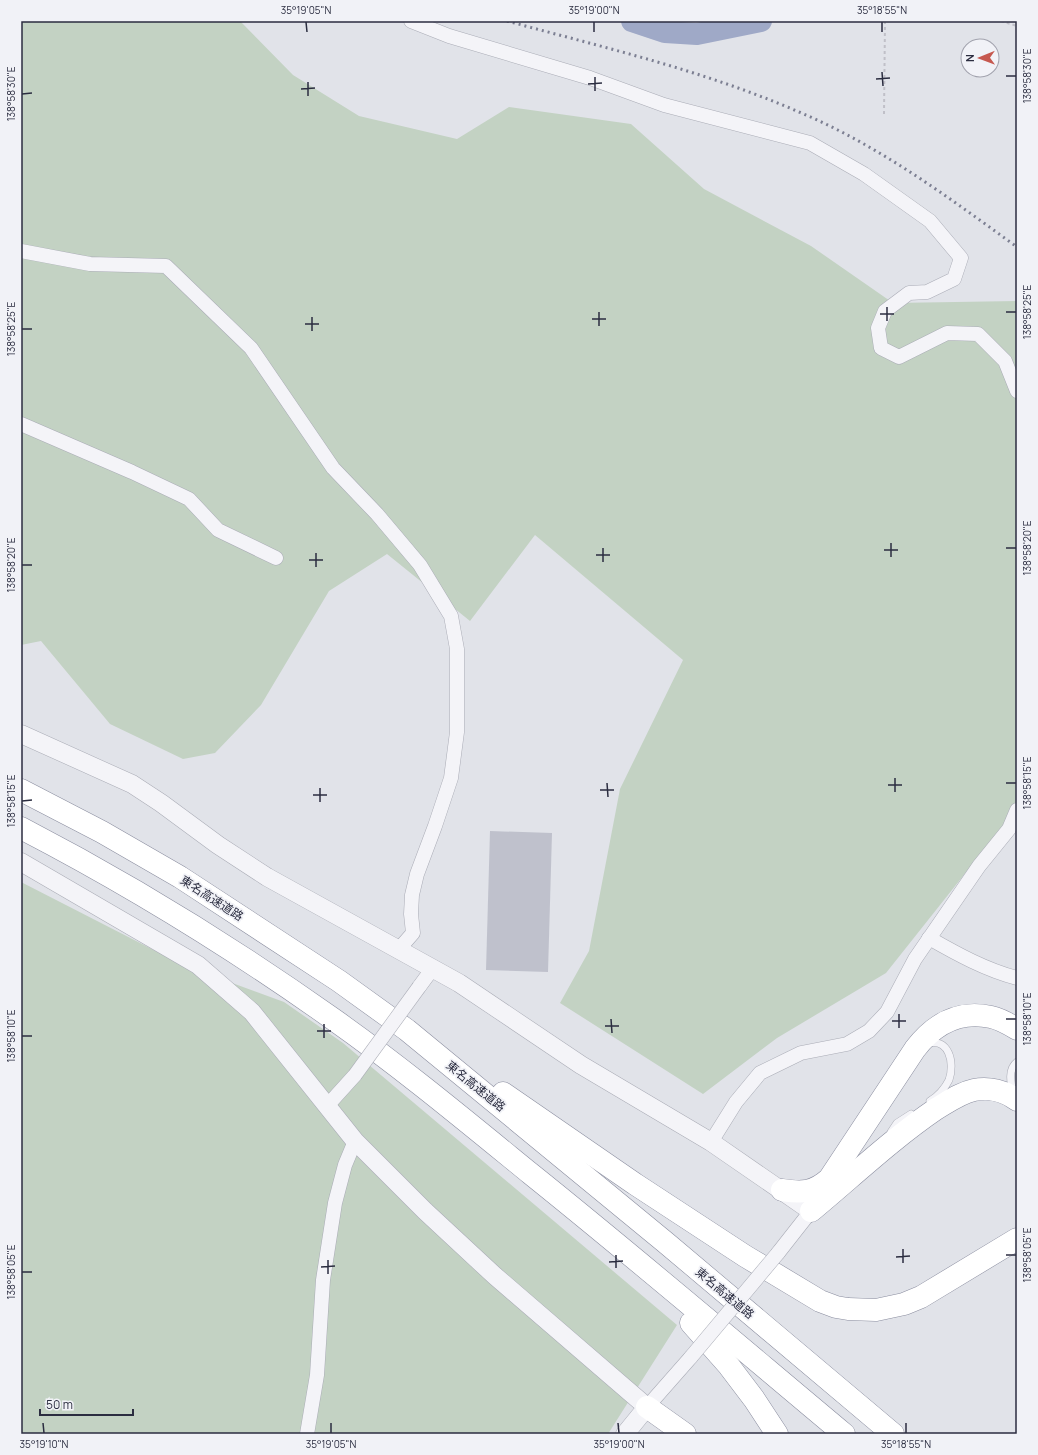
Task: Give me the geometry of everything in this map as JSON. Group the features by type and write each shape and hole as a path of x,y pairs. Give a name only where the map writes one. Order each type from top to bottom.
{"highway":[{"name":"東名高速道路","path":"21,790 102,832 180,877 340,981 407,1030 659,1237 894,1434"},
{"path":"21,828 158,903 247,960 328,1015 443,1102 583,1216 844,1434"},
{"path":"782,1190 804,1192 821,1186 829,1179 915,1049 931,1031 942,1023 954,1018 980,1016 992,1017 1017,1029"},
{"path":"407,1030 539,1117 635,1184 739,1252 820,1301 836,1307 862,1311 876,1310 904,1304 921,1297 1017,1240"},
{"path":"811,1211 932,1112 964,1093 984,1088 1004,1093 1017,1099"},
{"path":"583,1216 689,1321 729,1366 778,1434"},
{"path":"647,1407 678,1434"},
{"path":"647,1407 685,1434"}],"street":[{"path":"411,21 449,36 590,78 664,105 810,143 864,174 930,221 961,258 954,279 927,292 909,293 885,311 878,328 880,348 898,357 947,333 978,334 1005,361 1017,391"},
{"path":"21,251 90,264 166,266 251,348 333,468 377,514 420,565 451,616 457,649 458,732 451,778 435,826 416,874 411,908 413,933 399,949"},
{"path":"21,424 132,472 189,499 218,530 276,558"},
{"path":"21,734 132,784 162,803 218,845 268,877 459,983 581,1064 711,1142 811,1211 778,1253 625,1434"},
{"path":"711,1142 736,1102 760,1073 800,1053 846,1044 870,1031 887,1012 915,959 929,938 979,866 1009,829 1017,810"},
{"path":"21,862 198,965 252,1012 355,1141 425,1211 495,1276 647,1407"},
{"path":"929,938 954,953 1003,974 1017,978"},
{"path":"327,1106 355,1075 433,968"},
{"path":"307,1434 317,1375 323,1280 335,1202 345,1165 355,1141"}],"lane":[{"path":"888,1147 888,1138 897,1123 935,1098 948,1081 951,1070 951,1058 947,1048 940,1044 931,1042 915,1049"},
{"path":"1017,1062 1013,1065 1010,1074 1011,1086 1017,1099"}],"path":[{"path":"884,114 885,21"},
{"path":"1001,21 1017,26"}],"green space":[{"path":"21,21 240,21 293,75 359,116 457,139 509,107 631,124 704,189 811,246 893,303 1017,301 1017,812 994,837 886,973 777,1038 703,1094 560,1003 589,951 620,789 683,660 535,535 470,621 387,554 329,591 261,705 215,753 183,759 110,724 41,641 21,645"},
{"path":"21,882 183,965 284,1002 343,1043 677,1325 608,1434 21,1434"}],"building":[{"path":"490,831 552,833 548,972 486,970"}],"waterway":[{"path":"632,21 665,32 697,34 761,21"}],"railway":[{"path":"507,21 691,72 764,97 799,112 857,140 912,173 1017,247"}]}
